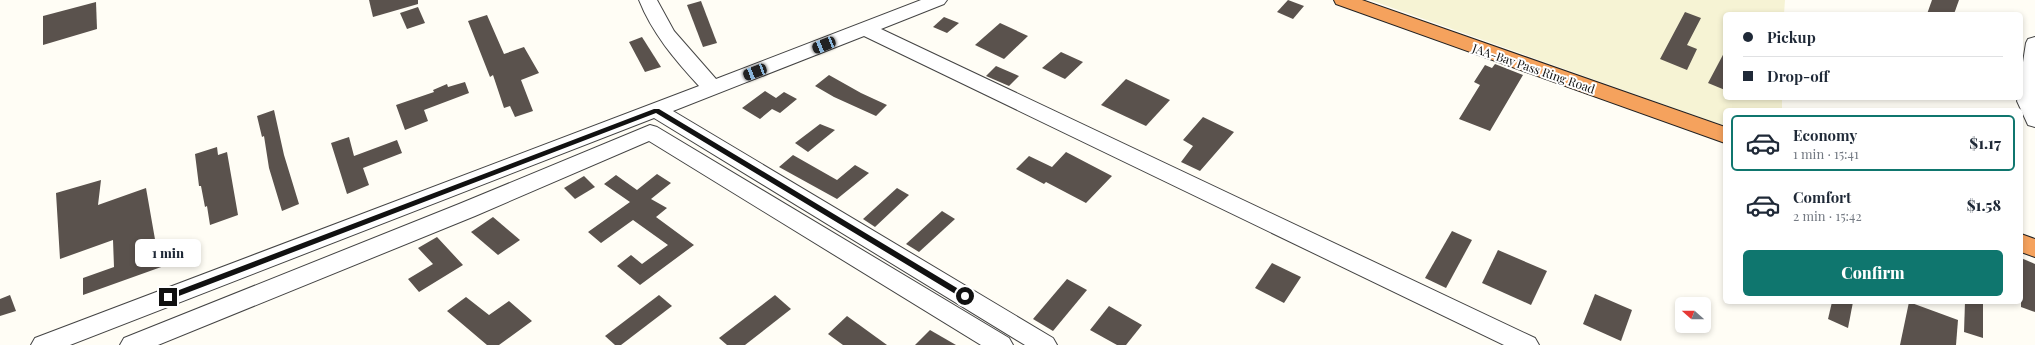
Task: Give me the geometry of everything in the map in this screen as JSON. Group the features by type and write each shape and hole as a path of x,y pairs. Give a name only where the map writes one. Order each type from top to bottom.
{"highway":[{"name":"JAA-Bay Pass Ring Road","path":"1343,0 1723,134"},
{"path":"2023,243 2035,248"}],"street":[{"path":"648,0 653,15 688,62 713,88"},
{"path":"43,345 656,110 938,0"},
{"path":"866,29 1527,345"},
{"path":"2035,43 2027,101 2035,120"},
{"path":"656,110 1045,345"},
{"path":"132,345 467,210 650,132 1001,345"}],"shaded area":[{"path":"1370,0 1785,0 1784,12 1723,12 1723,100 1782,100 1782,108 1723,108 1723,125"}],"building":[{"path":"369,0 418,0 418,4 373,17"},
{"path":"1288,0 1304,6 1293,19 1277,12"},
{"path":"1932,0 1959,0 1955,12 1928,12"},
{"path":"701,1 717,43 703,47 687,5"},
{"path":"96,2 97,29 43,45 43,16"},
{"path":"418,7 425,23 407,29 400,13"},
{"path":"1685,12 1701,18 1687,45 1697,49 1687,70 1660,59"},
{"path":"487,15 504,54 524,47 539,73 521,80 533,111 515,117 510,106 504,108 493,75 490,77 468,21"},
{"path":"944,17 959,23 947,33 933,27"},
{"path":"1000,23 1028,36 1004,59 975,45"},
{"path":"642,37 661,67 645,72 629,42"},
{"path":"1061,52 1083,62 1065,79 1042,68"},
{"path":"1723,55 1723,89 1708,83"},
{"path":"1495,64 1523,75 1490,131 1459,119 1480,85 1474,82 1485,65 1492,68"},
{"path":"996,66 1019,76 1009,86 986,76"},
{"path":"829,75 861,93 887,105 876,116 834,97 815,86"},
{"path":"1126,79 1170,100 1146,126 1101,105"},
{"path":"465,82 469,93 424,110 428,121 405,130 396,105 434,92 433,90 447,84 448,87"},
{"path":"765,91 776,98 784,92 797,99 780,113 772,109 760,119 742,108"},
{"path":"274,110 284,155 299,204 282,211 269,168 264,136 262,137 257,116"},
{"path":"1203,117 1234,132 1200,171 1181,162 1193,146 1183,140"},
{"path":"820,124 835,130 808,152 795,143"},
{"path":"349,137 354,156 397,140 402,153 363,168 369,185 347,194 331,143"},
{"path":"217,147 218,155 227,152 238,215 210,225 207,206 205,207 201,186 199,186 195,154"},
{"path":"1066,152 1112,176 1086,203 1046,182 1044,184 1016,169 1029,156 1052,167"},
{"path":"793,155 837,180 855,165 869,173 837,199 779,167"},
{"path":"657,174 671,183 651,199 667,208 656,217 694,245 640,285 617,266 631,255 642,264 668,245 633,220 601,243 588,232 630,202 604,184 616,175 637,190"},
{"path":"584,176 595,187 575,199 564,188"},
{"path":"101,180 98,205 146,188 156,245 161,243 164,266 83,295 83,278 114,267 113,240 60,259 56,193"},
{"path":"897,188 909,195 875,227 863,219"},
{"path":"942,211 955,219 919,252 906,244"},
{"path":"493,217 520,240 498,255 471,232"},
{"path":"1452,231 1472,240 1446,288 1425,278"},
{"path":"437,237 463,265 419,292 408,279 433,264 418,248"},
{"path":"1498,250 1547,271 1531,305 1482,283"},
{"path":"2023,259 2035,264 2035,312 2021,307 2021,304 2023,304"},
{"path":"1272,263 1301,277 1284,303 1255,288"},
{"path":"1067,279 1087,290 1053,331 1033,319"},
{"path":"1595,294 1632,310 1621,341 1583,324"},
{"path":"10,295 16,311 0,316 0,299"},
{"path":"659,295 672,306 621,345 615,345 605,336"},
{"path":"775,295 791,309 745,345 727,345 719,338"},
{"path":"466,297 489,315 509,301 532,321 499,345 487,345 447,311"},
{"path":"1832,304 1853,304 1848,328 1828,319"},
{"path":"1909,304 1914,304 1958,320 1956,345 1900,345"},
{"path":"1965,304 1983,304 1983,338 1964,332"},
{"path":"1109,306 1142,325 1126,345 1117,345 1090,330"},
{"path":"847,316 887,345 843,345 828,334"},
{"path":"930,330 956,345 915,345"}],"route":[{"path":"168,297 656,110 965,296"}]}
